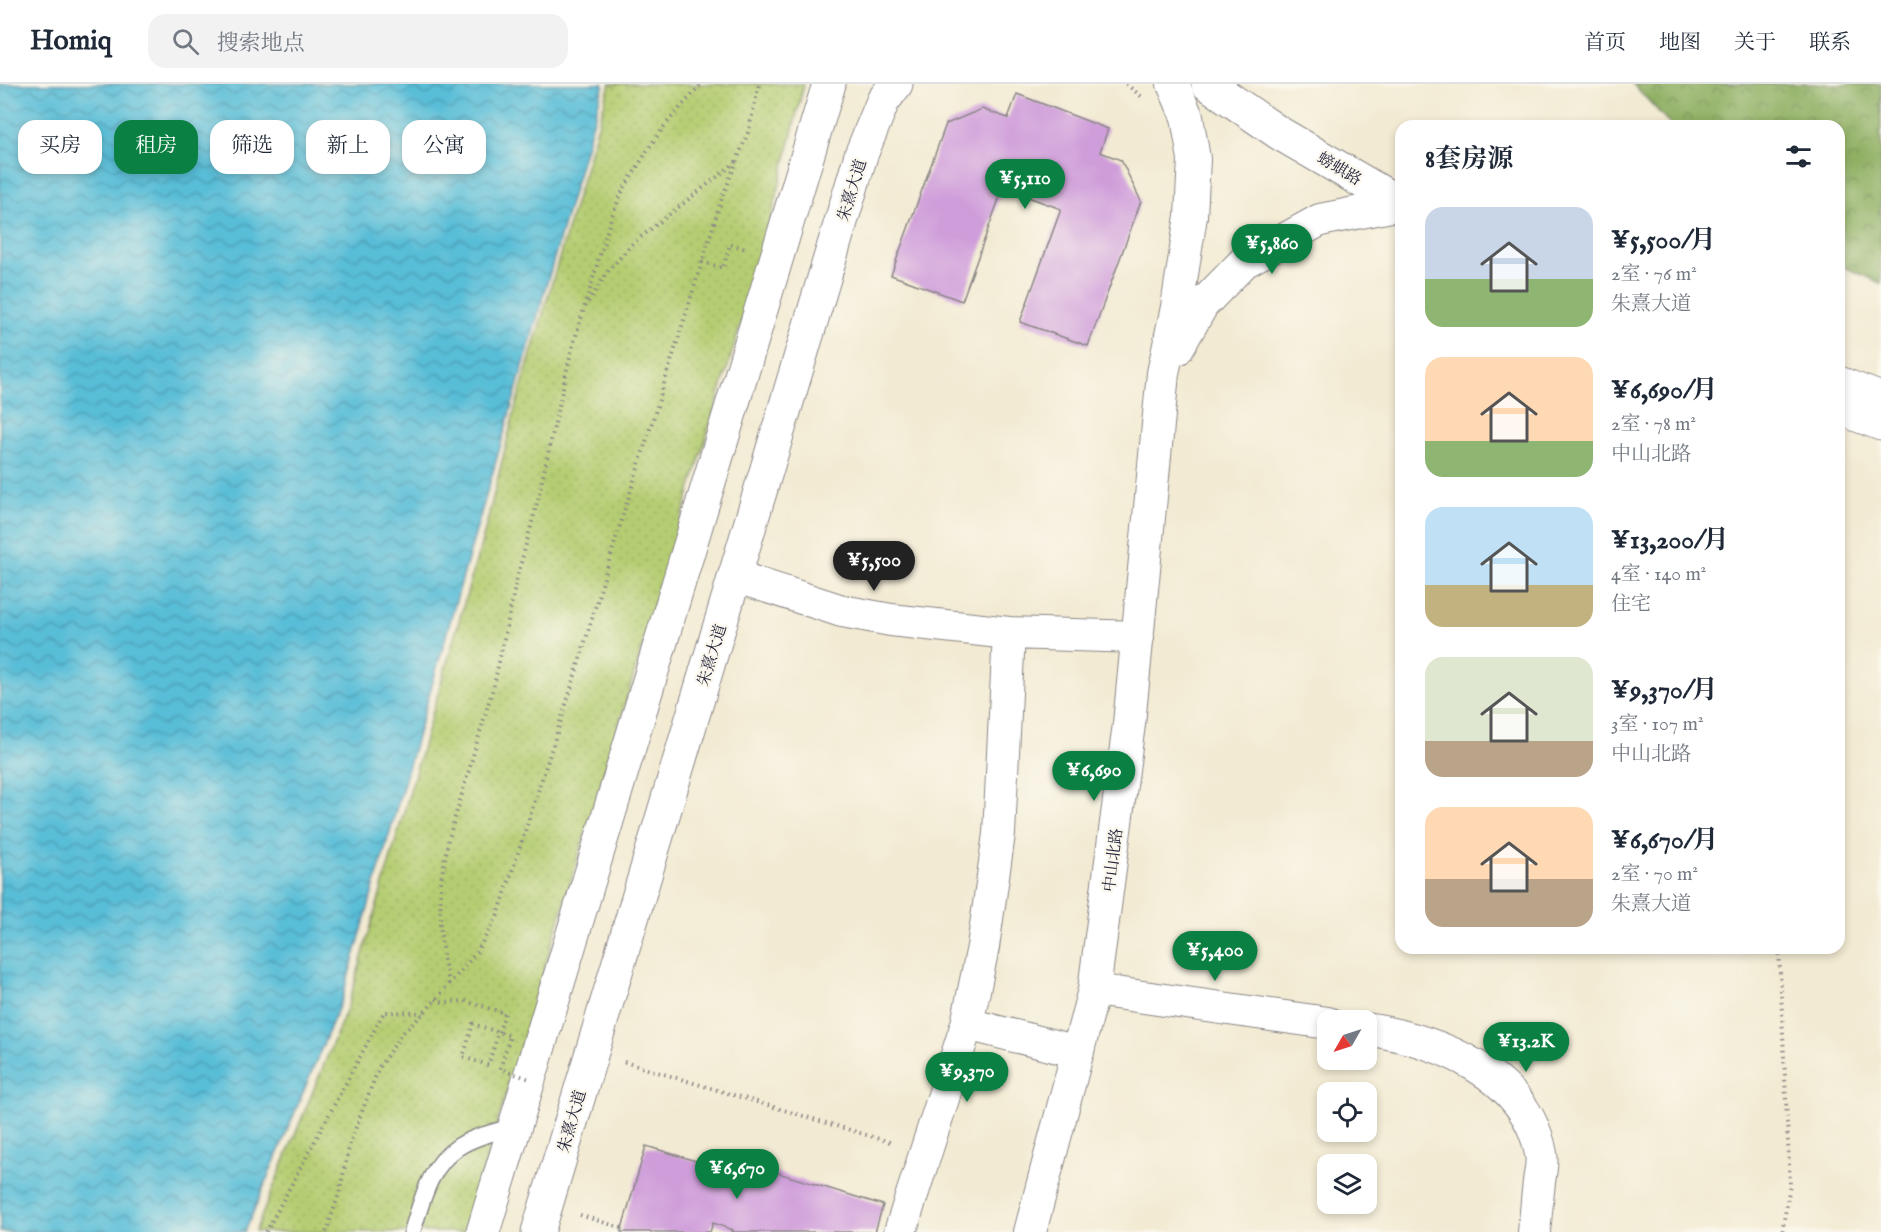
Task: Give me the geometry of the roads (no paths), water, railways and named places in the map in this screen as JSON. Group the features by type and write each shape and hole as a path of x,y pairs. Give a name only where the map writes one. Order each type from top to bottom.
{"main road":[{"path":"483,1232 829,84"},
{"name":"朱熹大道","path":"542,1218 861,155 884,101 896,84"},
{"path":"1208,84 1283,126 1395,183"},
{"path":"1239,84 1283,126"},
{"name":"螃蜞路","path":"1283,126 1395,200"},
{"path":"1845,385 1881,399"},
{"path":"1845,410 1881,424"}],"street":[{"name":"中山北路","path":"1029,1232 1094,990 1130,724 1163,374 1177,307 1191,216 1194,159 1187,117 1173,84"},
{"path":"1163,374 1203,304 1244,262 1320,220 1395,205"},
{"path":"734,576 842,610 891,620 1009,633 1138,637"},
{"path":"900,1232 967,1024 983,947 999,834 1009,633"},
{"path":"1094,990 1317,1021"},
{"path":"967,1024 1078,1052"},
{"path":"1377,1030 1443,1049 1476,1066 1498,1081 1519,1101 1535,1129 1542,1157 1534,1232"}],"lane":[{"path":"412,1232 425,1189 441,1162 458,1147 515,1126"}],"water":[{"path":"0,84 604,84 342,999 245,1232 0,1232"}]}
